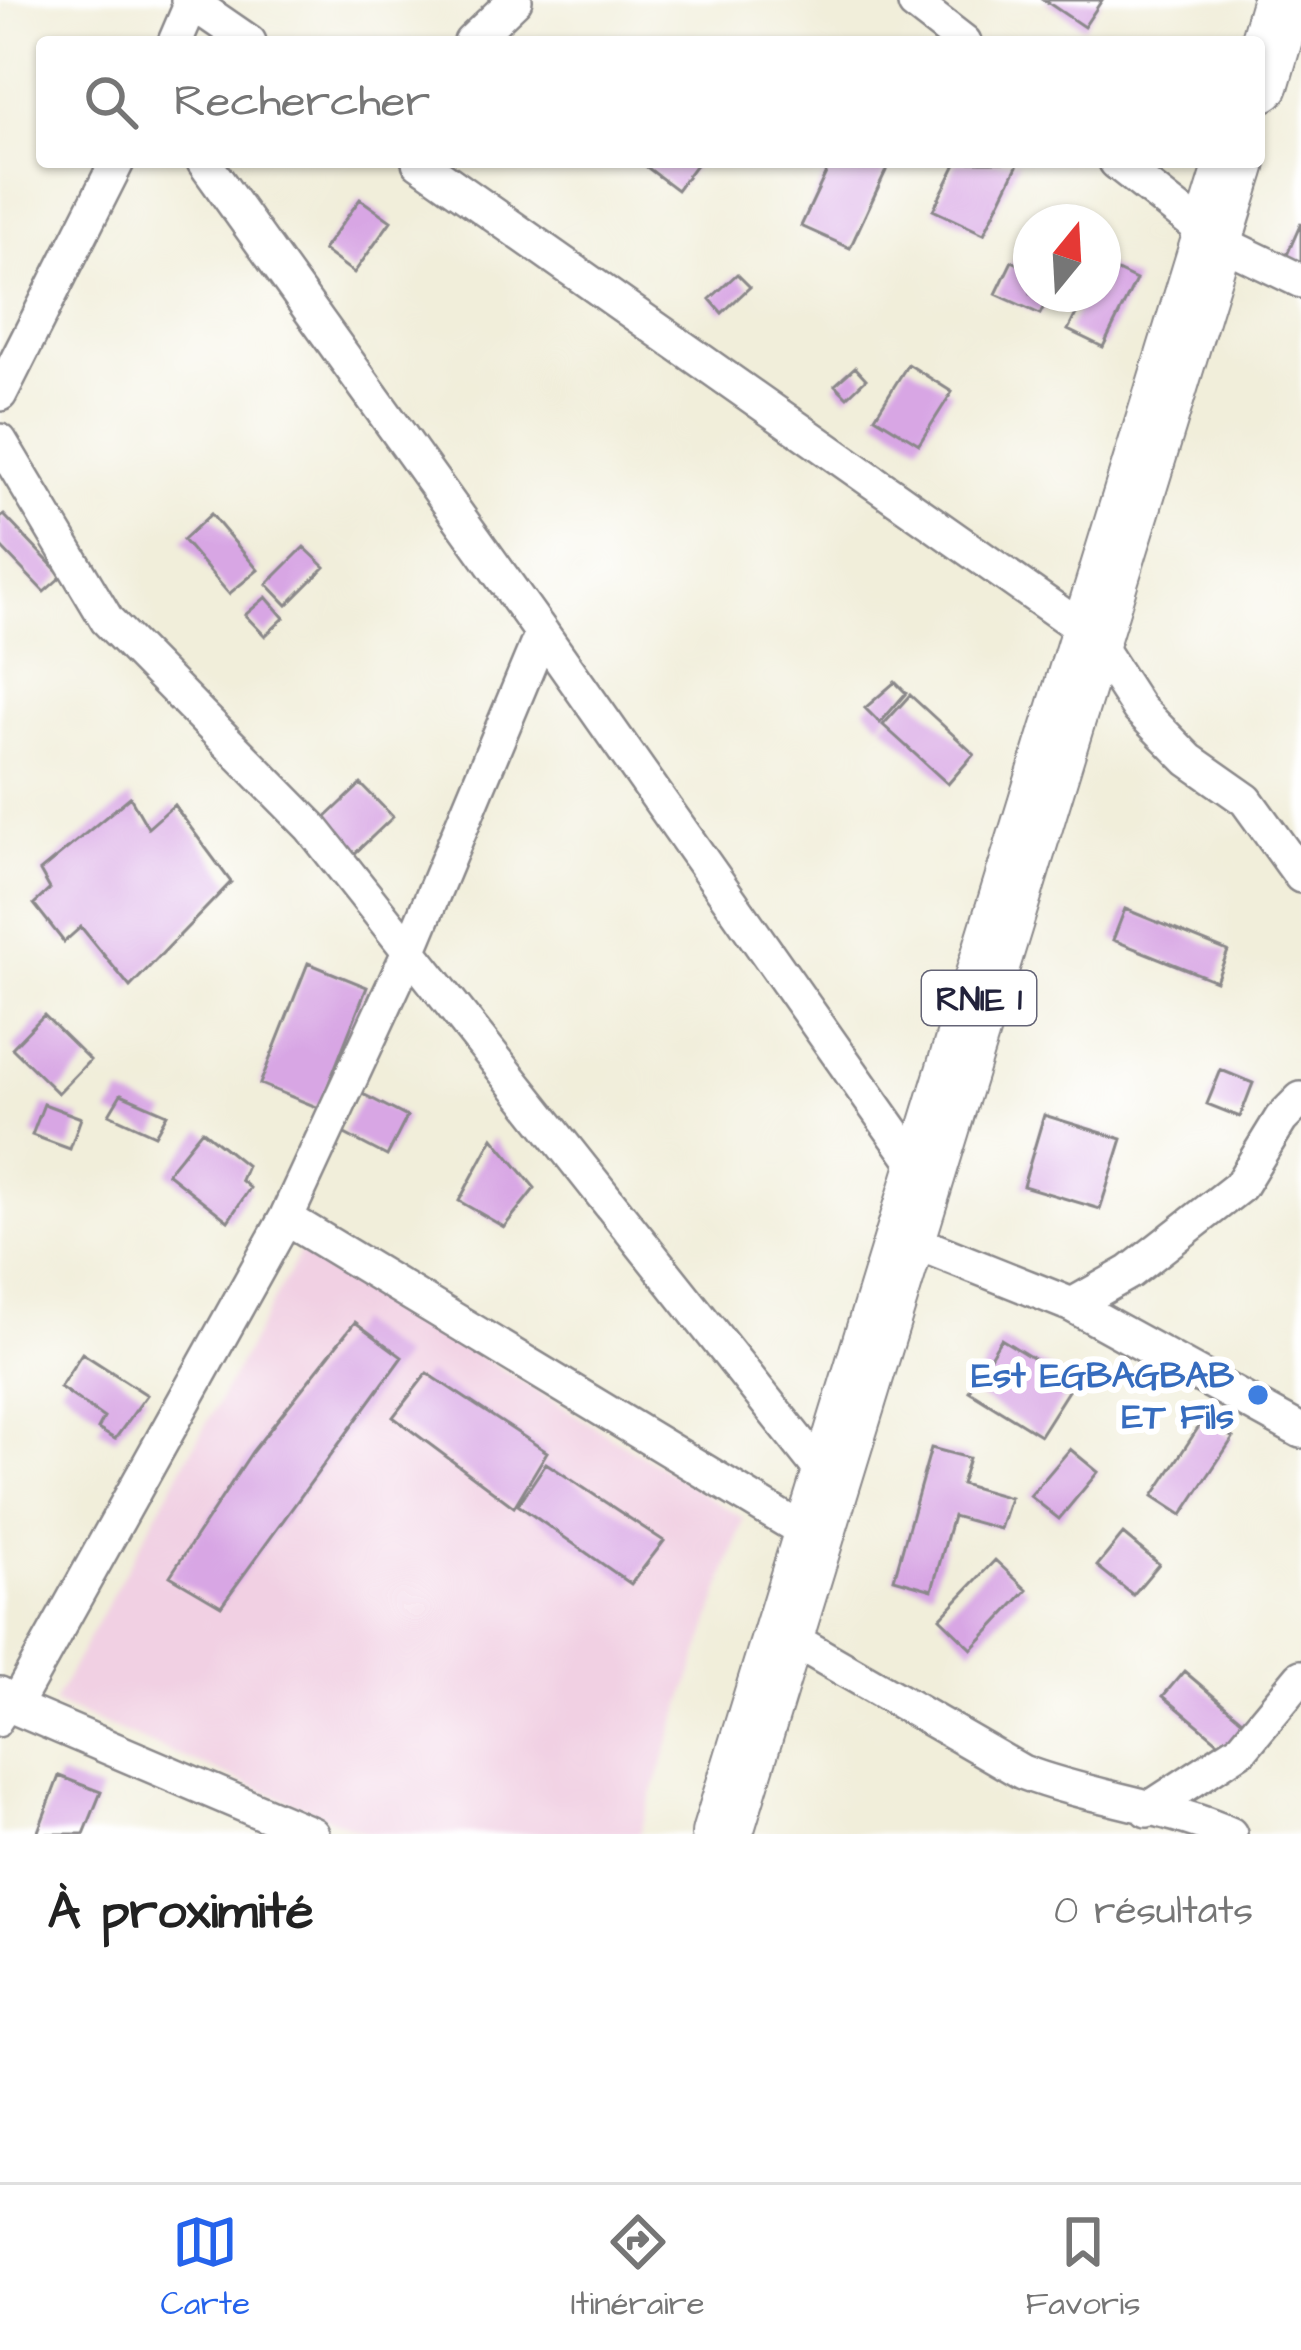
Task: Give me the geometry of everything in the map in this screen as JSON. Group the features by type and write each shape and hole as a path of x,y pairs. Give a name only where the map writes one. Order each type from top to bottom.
{"highway":[{"path":"1265,62 1283,0"},
{"name":"RNIE 1","path":"722,1834 1234,168"}],"street":[{"path":"477,36 515,0"},
{"path":"177,36 191,1 240,36"},
{"path":"916,4 956,36"},
{"path":"0,394 114,168"},
{"path":"207,168 924,1176"},
{"path":"428,168 1091,634 1139,709 1189,760 1246,800 1301,876"},
{"path":"1124,168 1214,239 1301,281"},
{"path":"0,441 107,620 310,827 409,952 824,1511"},
{"path":"312,1834 3,1707 286,1218 409,952 542,633"},
{"path":"1072,1305 1130,1272 1240,1186 1281,1119 1301,1099"},
{"path":"286,1218 824,1511"},
{"path":"907,1239 1072,1305 1301,1432"},
{"path":"785,1635 1022,1772 1231,1834"},
{"path":"1147,1810 1242,1748 1301,1677"}],"shaded area":[{"path":"303,1247 744,1519 639,1834 368,1834 53,1703"}],"building":[{"path":"1044,0 1102,0 1084,27"},
{"path":"648,168 694,168 677,190"},
{"path":"828,168 887,168 850,248 801,226"},
{"path":"954,168 1016,168 984,234 933,210"},
{"path":"360,199 391,221 354,273 323,250"},
{"path":"1301,223 1301,264 1287,255"},
{"path":"1012,261 1013,261 1013,302 996,294"},
{"path":"1121,273 1136,280 1121,310"},
{"path":"737,274 750,287 722,313 710,299"},
{"path":"1077,312 1120,312 1103,347 1068,330"},
{"path":"908,364 952,392 919,444 875,417"},
{"path":"855,367 866,379 847,397 835,385"},
{"path":"211,514 258,570 229,594 183,540"},
{"path":"4,515 62,576 44,592 0,546"},
{"path":"304,547 325,567 287,605 267,584"},
{"path":"266,597 284,618 265,636 245,615"},
{"path":"895,682 906,693 880,723 865,708"},
{"path":"910,695 974,754 948,784 883,725"},
{"path":"361,784 393,817 353,855 322,821"},
{"path":"130,797 148,828 174,805 231,882 130,987 81,927 64,942 34,904 50,889 40,871"},
{"path":"1125,909 1228,951 1216,981 1113,940"},
{"path":"308,963 367,987 319,1108 260,1084"},
{"path":"44,1015 90,1060 58,1093 12,1048"},
{"path":"1221,1070 1253,1083 1240,1117 1207,1104"},
{"path":"121,1094 167,1114 155,1135 109,1114"},
{"path":"363,1094 407,1117 387,1156 343,1133"},
{"path":"44,1104 81,1118 70,1149 32,1135"},
{"path":"1044,1115 1122,1139 1100,1209 1023,1186"},
{"path":"202,1130 247,1166 241,1180 250,1188 228,1221 167,1173"},
{"path":"493,1138 535,1188 504,1227 459,1201"},
{"path":"355,1322 402,1357 221,1606 170,1576 252,1452"},
{"path":"1001,1339 1073,1383 1040,1435 969,1391"},
{"path":"82,1353 147,1395 115,1439 98,1429 104,1418 60,1387"},
{"path":"427,1373 547,1452 514,1507 393,1417"},
{"path":"1204,1419 1233,1438 1182,1515 1153,1496"},
{"path":"931,1448 969,1458 961,1484 1010,1498 1000,1529 953,1516 932,1590 894,1579"},
{"path":"1070,1449 1098,1472 1059,1519 1030,1496"},
{"path":"546,1463 664,1541 631,1584 518,1505"},
{"path":"1123,1534 1159,1564 1133,1595 1097,1566"},
{"path":"995,1560 1027,1590 972,1649 940,1618"},
{"path":"1184,1671 1250,1727 1229,1751 1163,1696"},
{"path":"59,1776 101,1792 84,1834 37,1834"}],"place":[{"name":"Est EGBAGBAB ET Fils","path":"1258,1395"}]}
